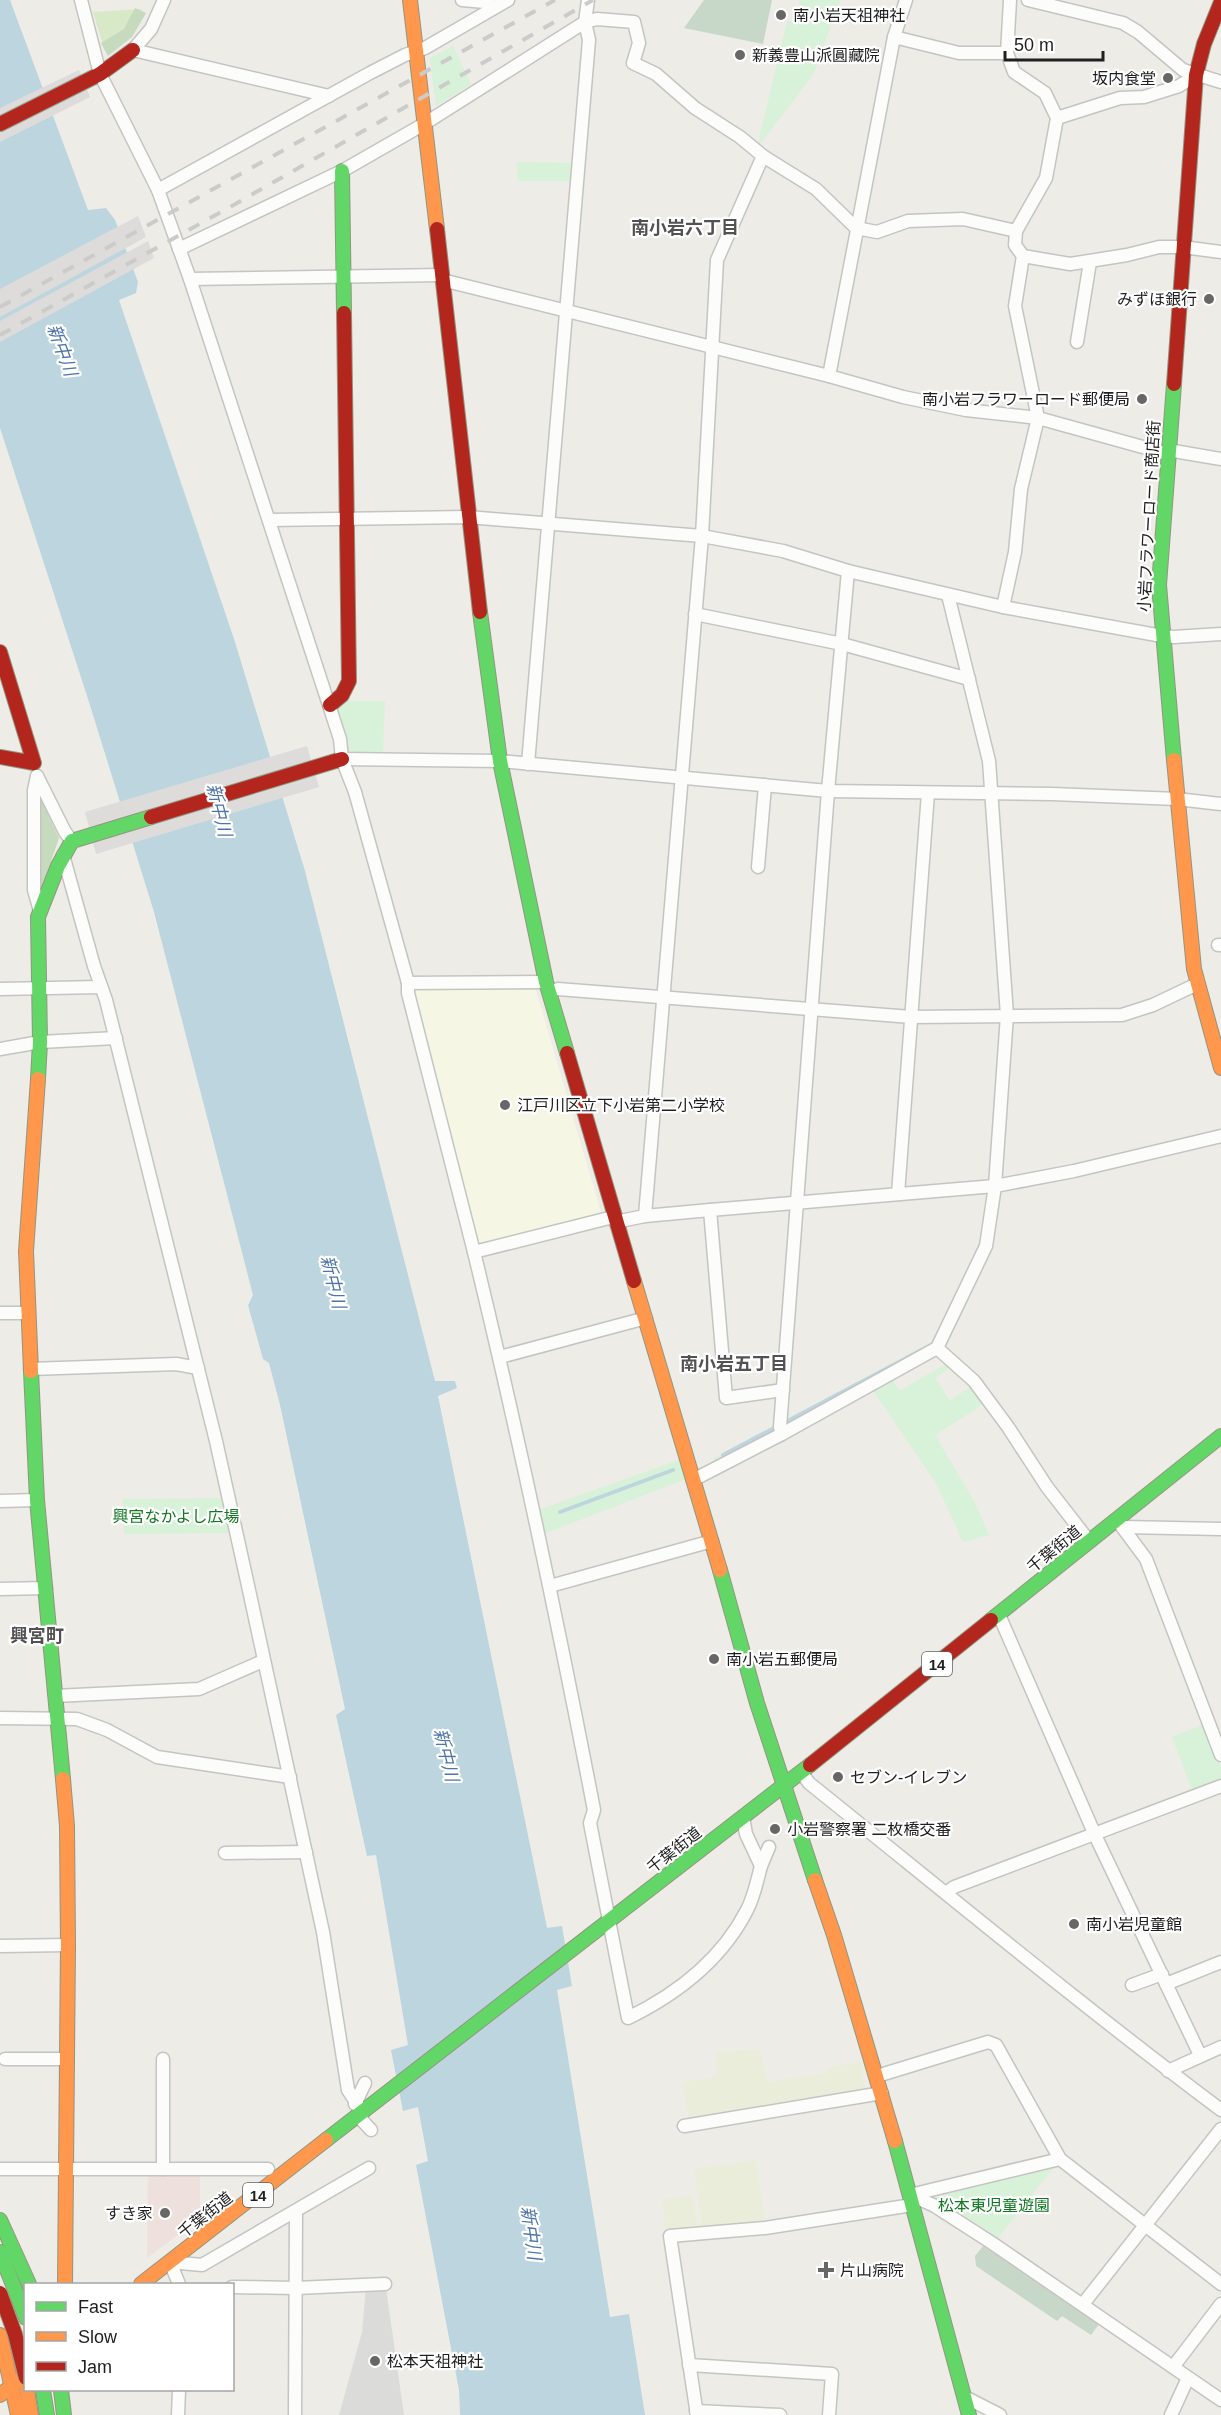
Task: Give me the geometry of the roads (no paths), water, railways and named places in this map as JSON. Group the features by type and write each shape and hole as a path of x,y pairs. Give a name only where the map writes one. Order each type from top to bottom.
{"main road":[{"path":"410,0 468,517 500,761 547,986 614,1219 712,1541 757,1703 834,1935 882,2094 969,2415"},
{"name":"小岩フラワーロード商店街","path":"1221,2 1204,44 1196,75 1159,585 1190,939 1197,984 1221,1068"},
{"path":"0,124 100,74 134,50"},
{"path":"330,705 347,689 349,681 342,171"},
{"path":"0,652 35,769"},
{"path":"0,757 35,769"},
{"path":"65,2283 67,1826 37,1500 26,1251 40,1042 38,926 40,911 63,855 72,841 309,767 342,759"},
{"name":"千葉街道","path":"142,2283 801,1772 1089,1541 1120,1523 1221,1436"},
{"path":"0,2220 29,2283"},
{"path":"0,2252 24,2313"},
{"path":"0,2293 15,2334 24,2369"},
{"path":"0,2335 18,2415"},
{"path":"0,2395 24,2378"},
{"path":"27,2391 31,2415"},
{"path":"43,2391 47,2415"},
{"path":"61,2391 64,2415"}],"street":[{"path":"81,0 100,74 158,190 190,279 303,629 330,705 340,739 342,759 355,792 408,983 408,993 500,1357 549,1586 594,1810 590,1823 628,2018 703,1970 728,1942 748,1908 769,1847"},
{"path":"164,0 151,29 134,50 329,96"},
{"path":"462,0 478,1 495,7"},
{"path":"158,190 329,96 425,48 508,0"},
{"path":"528,764 589,40 585,22 588,0"},
{"path":"829,376 894,37 906,0"},
{"path":"1010,0 1007,53 1014,72 1046,93 1057,118 1046,178 1016,231 1015,245 1023,256 1070,264 1159,247 1183,247 1221,252"},
{"path":"1028,0 1123,23 1138,32 1183,70 1221,82"},
{"path":"179,249 342,171 424,124 585,22 597,20 634,22 639,43 633,63 656,74 695,108 734,132 763,156 816,189 856,228 877,232 908,221 963,219 1016,231"},
{"path":"894,37 959,53 1007,53"},
{"path":"1057,118 1120,98 1144,97 1179,86 1196,75"},
{"path":"645,1216 702,536 717,260 763,156"},
{"path":"1003,608 1015,552 1021,489 1038,418 1015,306 1023,256"},
{"path":"1077,342 1090,262"},
{"path":"190,279 442,277 903,397 966,410 1038,418 1168,452 1221,459"},
{"path":"269,520 468,517 702,536 783,551 848,571 1003,608 1162,636 1221,633"},
{"path":"782,1434 780,1427 828,791 848,571"},
{"path":"693,1480 782,1434 937,1348 986,1246 995,1186 1007,1016 992,793 986,741 948,596"},
{"path":"695,614 842,644 969,679"},
{"path":"342,759 500,761 828,791 1178,799 1221,804"},
{"path":"35,769 65,832 72,841"},
{"path":"35,769 34,890 40,911"},
{"path":"758,867 765,785"},
{"path":"898,1194 928,793"},
{"path":"63,855 116,1038 198,1368 323,1932 348,2090 363,2110 371,2130"},
{"path":"408,983 547,986 558,989 911,1017 1122,1015 1153,1005 1197,984"},
{"path":"0,988 101,987"},
{"path":"0,1049 40,1042 116,1038"},
{"path":"474,1252 614,1219 995,1186 1074,1171 1221,1136"},
{"path":"710,1210 726,1398 783,1390"},
{"path":"0,1313 28,1313"},
{"path":"500,1357 646,1318"},
{"path":"937,1348 974,1381 1008,1427 1047,1487 1089,1541"},
{"path":"30,1369 176,1364 198,1368"},
{"path":"0,1501 37,1500"},
{"path":"1120,1523 1221,1529"},
{"path":"1120,1523 1146,1559 1221,1755"},
{"path":"549,1586 712,1541"},
{"path":"0,1589 46,1588"},
{"path":"999,1615 1095,1835 1200,2055"},
{"path":"55,1696 199,1689 263,1661"},
{"path":"0,1718 77,1719 107,1730 157,1756 290,1777"},
{"path":"801,1772 809,1783 1221,2110"},
{"path":"946,1893 954,1887 1221,1786"},
{"path":"743,1817 746,1834 761,1866"},
{"path":"225,1853 306,1852"},
{"path":"0,1946 68,1945"},
{"path":"1132,1985 1164,1979 1221,1962"},
{"path":"876,2076 988,2042 996,2045 1060,2159 1221,2284"},
{"path":"1168,2070 1221,2047"},
{"path":"5,2059 67,2059"},
{"path":"163,2060 163,2169"},
{"path":"363,2110 365,2083"},
{"path":"684,2126 882,2094"},
{"path":"1083,2304 1221,2129"},
{"path":"780,2415 696,2413 670,2236 765,2228 911,2200 1060,2159"},
{"path":"179,2283 170,2262 202,2265 369,2168"},
{"path":"0,2169 268,2169"},
{"path":"911,2200 933,2205 1083,2304 1221,2400"},
{"path":"295,2415 296,2212"},
{"path":"234,2287 296,2288 385,2284"},
{"path":"1173,2367 1221,2304"},
{"path":"689,2365 832,2374 829,2415"},
{"path":"1171,2415 1188,2378"},
{"path":"178,2391 178,2415"},
{"path":"965,2397 1000,2415"}],"water":[{"name":"新中川","path":"0,0 10,0 88,210 106,208 115,220 138,282 136,293 119,300 234,639 305,871 435,1381 455,1381 457,1388 438,1396 547,1928 562,1926 572,1986 557,1990 610,2317 629,2314 645,2415 460,2415 459,2390 416,2165 428,2161 418,2107 403,2111 391,2050 408,2045 376,1855 367,1856 336,1715 345,1709 280,1405 269,1363 263,1359 248,1305 253,1295 154,912 0,428"}],"waterway":[{"path":"723,1455 922,1350"},
{"path":"560,1512 673,1470"}],"railway":[{"path":"0,307 555,0"},
{"path":"0,335 593,0"}],"place":[{"name":"南小岩天祖神社","path":"781,15"},
{"name":"新義豊山派圓藏院","path":"740,55"},
{"name":"坂内食堂","path":"1168,78"},
{"name":"みずほ銀行","path":"1209,299"},
{"name":"南小岩フラワーロード郵便局","path":"1142,399"},
{"name":"江戸川区立下小岩第二小学校","path":"505,1105"},
{"name":"南小岩五郵便局","path":"714,1659"},
{"name":"セブン-イレブン","path":"838,1777"},
{"name":"小岩警察署 二枚橋交番","path":"775,1829"},
{"name":"南小岩児童館","path":"1074,1924"},
{"name":"すき家","path":"165,2213"},
{"name":"片山病院","path":"826,2270"},
{"name":"松本天祖神社","path":"375,2361"}],"district":[{"name":"南小岩六丁目","path":"685,228"},
{"name":"南小岩五丁目","path":"734,1364"},
{"name":"興宮町","path":"37,1636"}],"park label":[{"name":"興宮なかよし広場","path":"176,1516"},
{"name":"松本東児童遊園","path":"994,2205"}]}
